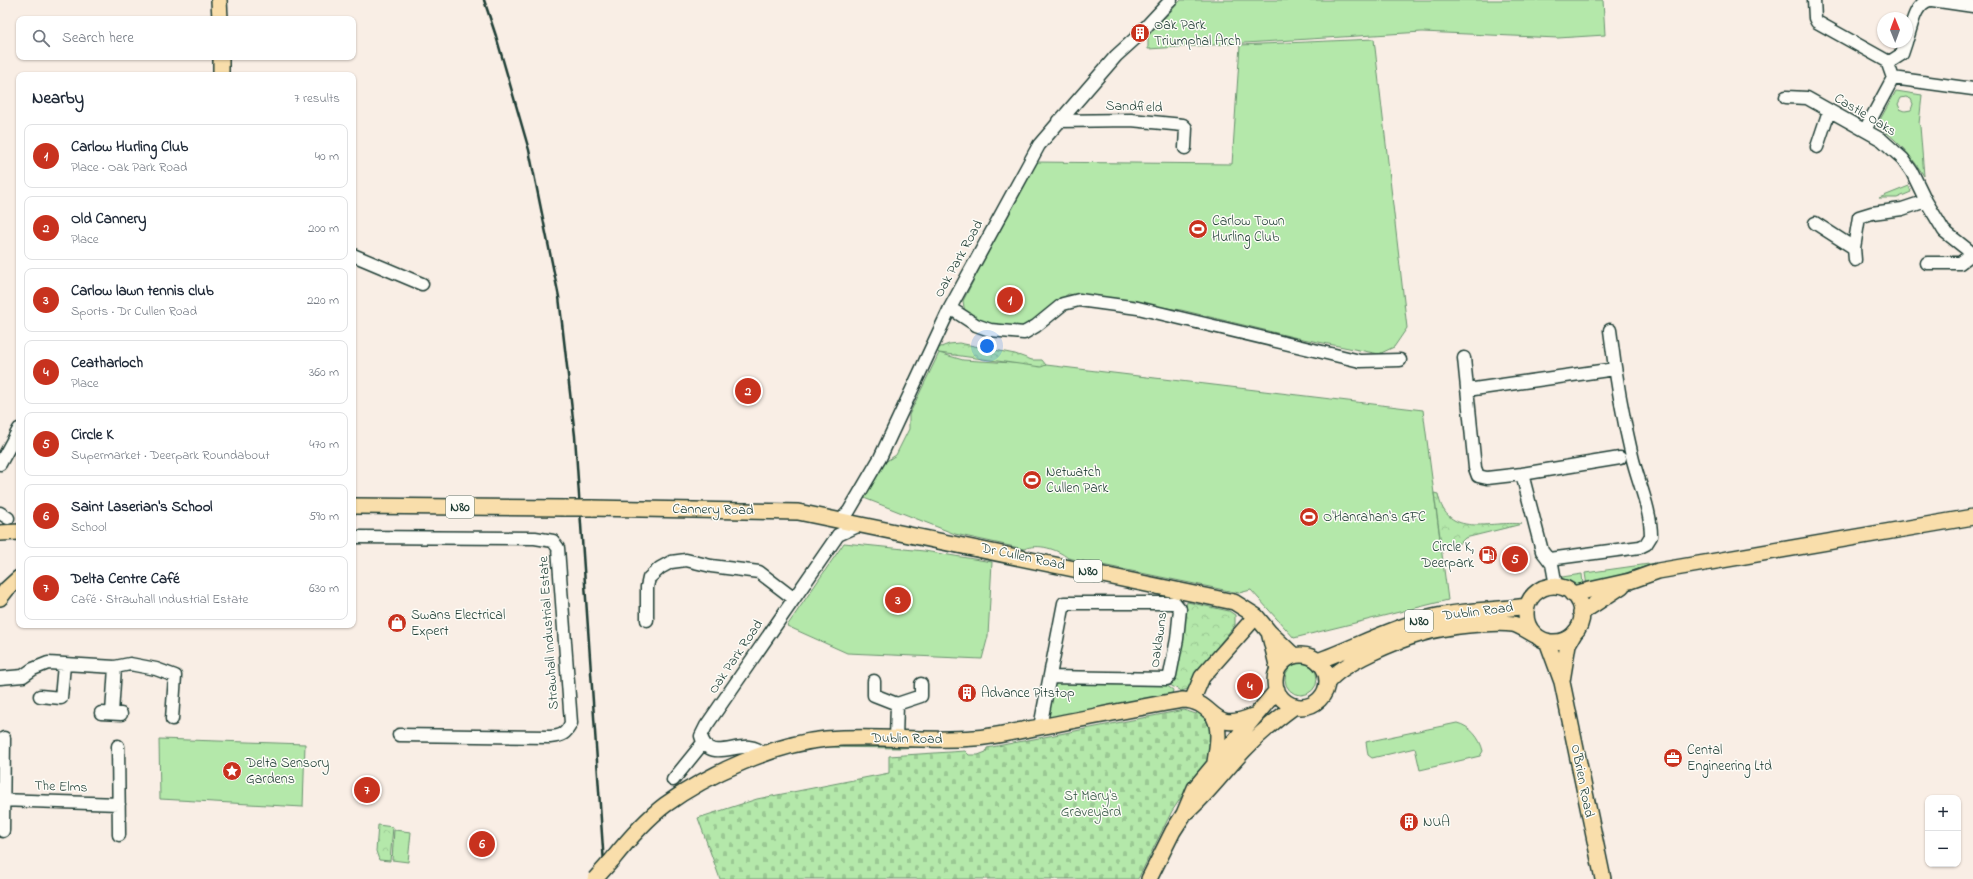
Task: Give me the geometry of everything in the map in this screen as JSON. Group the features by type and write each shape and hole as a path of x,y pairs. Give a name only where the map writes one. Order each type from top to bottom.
{"main road":[{"path":"219,0 220,16"},
{"path":"220,60 221,72"},
{"name":"Cannery Road","path":"356,506 592,508 798,512 837,519"},
{"path":"1572,594 1630,581 1658,571 1973,517"},
{"name":"N80","path":"837,519 860,525"},
{"name":"Dr Cullen Road","path":"860,525 1234,602 1256,616 1269,632"},
{"path":"0,533 16,532"},
{"path":"0,598 16,581"},
{"path":"1581,613 1630,581"},
{"path":"1556,586 1572,594 1580,606 1580,622 1576,630 1564,640 1541,638 1527,622 1527,606 1535,594 1541,589 1556,586"},
{"name":"Dublin Road","path":"1318,661 1382,634 1431,618 1484,610 1527,606"},
{"path":"1242,738 1215,719 1200,703 1192,701 1202,677 1256,616"},
{"name":"Dublin Road","path":"1327,683 1332,676 1350,664 1391,645 1423,633 1492,623 1515,624 1541,638"},
{"name":"O'Brien Road","path":"1562,682 1568,644 1576,630"},
{"name":"N80","path":"1269,632 1294,656"},
{"name":"N80","path":"1269,632 1278,669 1275,683 1277,690"},
{"name":"O'Brien Road","path":"1541,638 1562,682 1603,879"},
{"path":"1278,669 1288,659 1294,656 1302,655 1318,661 1323,667 1327,683"},
{"name":"N80","path":"1296,706 1310,705 1317,701 1323,695 1327,683"},
{"path":"1149,879 1173,831 1184,814 1195,788 1215,762 1242,738 1271,724 1296,706 1281,697 1277,690 1253,716 1242,738 1206,794 1184,814"},
{"name":"Dublin Road","path":"595,879 632,835 665,805 710,779 763,754 825,740 936,740 976,738 1168,703 1192,701"},
{"path":"1215,719 1229,722 1240,722 1253,716"},
{"path":"1215,719 1218,741 1215,762"}],"street":[{"name":"Oak Park Road","path":"837,519 849,511 883,452 950,308 1038,145 1116,56 1171,0"},
{"path":"1814,0 1815,18 1817,22 1881,57 1888,64 1893,78 1865,130"},
{"path":"1913,22 1921,3 1931,0 1973,6"},
{"path":"1888,64 1902,54 1904,48"},
{"path":"1893,78 1973,89"},
{"name":"Castle Oaks","path":"1786,97 1807,98 1882,140 1903,159 1912,172 1926,201 1944,231 1972,254 1960,263 1927,263"},
{"path":"1817,147 1829,111"},
{"name":"Sandfield","path":"1058,121 1131,120 1183,125 1186,128 1185,148"},
{"path":"1815,223 1854,254 1859,217 1902,209 1926,201"},
{"path":"356,256 422,284"},
{"path":"950,308 976,325 990,330 1024,333 1036,326 1062,304 1079,300 1138,308 1360,361 1400,360"},
{"path":"1549,559 1640,547 1646,544 1651,536 1650,522 1632,456 1615,369 1610,330"},
{"path":"1464,358 1475,468 1478,476 1487,478 1522,474 1620,458"},
{"path":"1467,390 1615,369"},
{"path":"0,464 16,435"},
{"path":"1522,474 1542,551 1552,564 1556,586"},
{"path":"837,519 836,524 838,535 860,525"},
{"name":"Oak Park Road","path":"703,743 701,736 706,726 754,659 793,598 838,535"},
{"name":"Strawhall Industrial Estate","path":"356,538 535,538 553,541 558,548 571,723 566,733 561,736 400,735"},
{"path":"647,620 647,587 649,578 660,568 671,562 686,560 711,566 759,572 793,598"},
{"name":"Oaklawns","path":"1040,727 1064,603 1175,604 1180,609 1177,639 1170,675 1167,679 1050,677"},
{"path":"0,678 22,676 33,669 48,663 115,667 130,664 163,666 180,674 171,719"},
{"path":"40,696 61,698 64,665"},
{"path":"111,713 115,667"},
{"path":"874,681 874,695 897,704 921,696 921,684"},
{"path":"896,739 897,704"},
{"path":"3,831 2,800 4,738"},
{"path":"673,780 703,743 708,748 717,751 750,745 758,748 763,754"},
{"path":"118,746 119,835"},
{"name":"The Elms","path":"2,800 119,804"}],"green space":[{"path":"1181,0 1603,0 1605,35 1558,38 1422,32 1148,49 1148,36"},
{"name":"Carlow Town Hurling Club","path":"1374,39 1407,328 1394,347 1379,354 1293,337 1181,310 1068,294 1022,329 985,323 965,313 963,301 1034,162 1232,164 1240,45"},
{"path":"1896,91 1922,95 1919,124 1924,176 1903,148 1877,125","holes":["1906,97 1911,99 1913,104 1911,110 1905,111 1900,109 1898,104 1901,98"]},
{"path":"1909,186 1911,192 1897,198 1879,198"},
{"path":"959,343 1015,354 1032,360 1042,360 1046,365 1041,367 939,353 937,351 938,348 949,344"},
{"path":"939,353 963,360 1046,365 1423,410 1448,600 1294,638 1251,590 1239,593 1068,558 1047,548 1029,547 1024,549 955,534 864,498 885,462 896,455 909,429 909,415"},
{"path":"1434,493 1438,494 1443,508 1450,518 1460,523 1471,525 1510,523 1522,524 1465,538 1460,543 1441,544"},
{"path":"844,543 924,551 992,562 988,636 982,659 847,653 787,626"},
{"path":"1656,563 1587,586 1585,573"},
{"path":"1582,574 1583,586 1571,586 1563,581 1562,577"},
{"path":"1187,602 1229,611 1235,615 1235,625 1196,673 1188,689 1181,691 1170,685"},
{"path":"1298,663 1304,663 1314,670 1317,679 1316,685 1310,692 1304,695 1298,695 1288,688 1285,682 1285,676 1292,666"},
{"path":"1160,681 1173,690 1172,694 1050,718 1047,714 1055,683"},
{"name":"St Mary's Graveyard","path":"1184,710 1196,714 1198,711 1208,718 1213,725 1209,761 1195,777 1172,811 1138,879 720,879 698,818 757,799 889,773 889,756 965,751 969,755 978,755 986,752 987,748"},
{"path":"1457,723 1466,727 1477,737 1483,751 1480,756 1420,770 1415,748 1372,758 1368,755 1366,742"},
{"name":"Delta Sensory Gardens","path":"159,739 305,744 303,807 160,799"},
{"path":"843,743 959,745 900,748 820,747"},
{"path":"378,825 393,827 390,861 379,860 376,851"},
{"path":"394,830 411,832 408,862 392,860"}],"railway":[{"path":"484,0 529,150 559,297 575,436 605,879"}],"place":[{"name":"Oak Park Triumphal Arch","path":"1140,33"},
{"name":"Carlow Town Hurling Club","path":"1198,229"},
{"name":"Carlow Hurling Club","path":"1010,300"},
{"name":"Old Cannery","path":"748,391"},
{"name":"Netwatch Cullen Park","path":"1032,480"},
{"name":"O'Hanrahan's GFC","path":"1309,517"},
{"name":"Circle K, Deerpark","path":"1488,555"},
{"name":"Circle K","path":"1515,559"},
{"name":"Carlow lawn tennis club","path":"898,600"},
{"name":"Swans Electrical Expert","path":"397,623"},
{"name":"Ceatharloch","path":"1250,686"},
{"name":"Advance Pitstop","path":"967,693"},
{"name":"Cental Engineering Ltd","path":"1673,758"},
{"name":"Delta Sensory Gardens","path":"232,771"},
{"name":"Delta Centre Café","path":"367,790"},
{"name":"NUA","path":"1409,822"},
{"name":"Saint Laserian's School","path":"482,844"}]}
